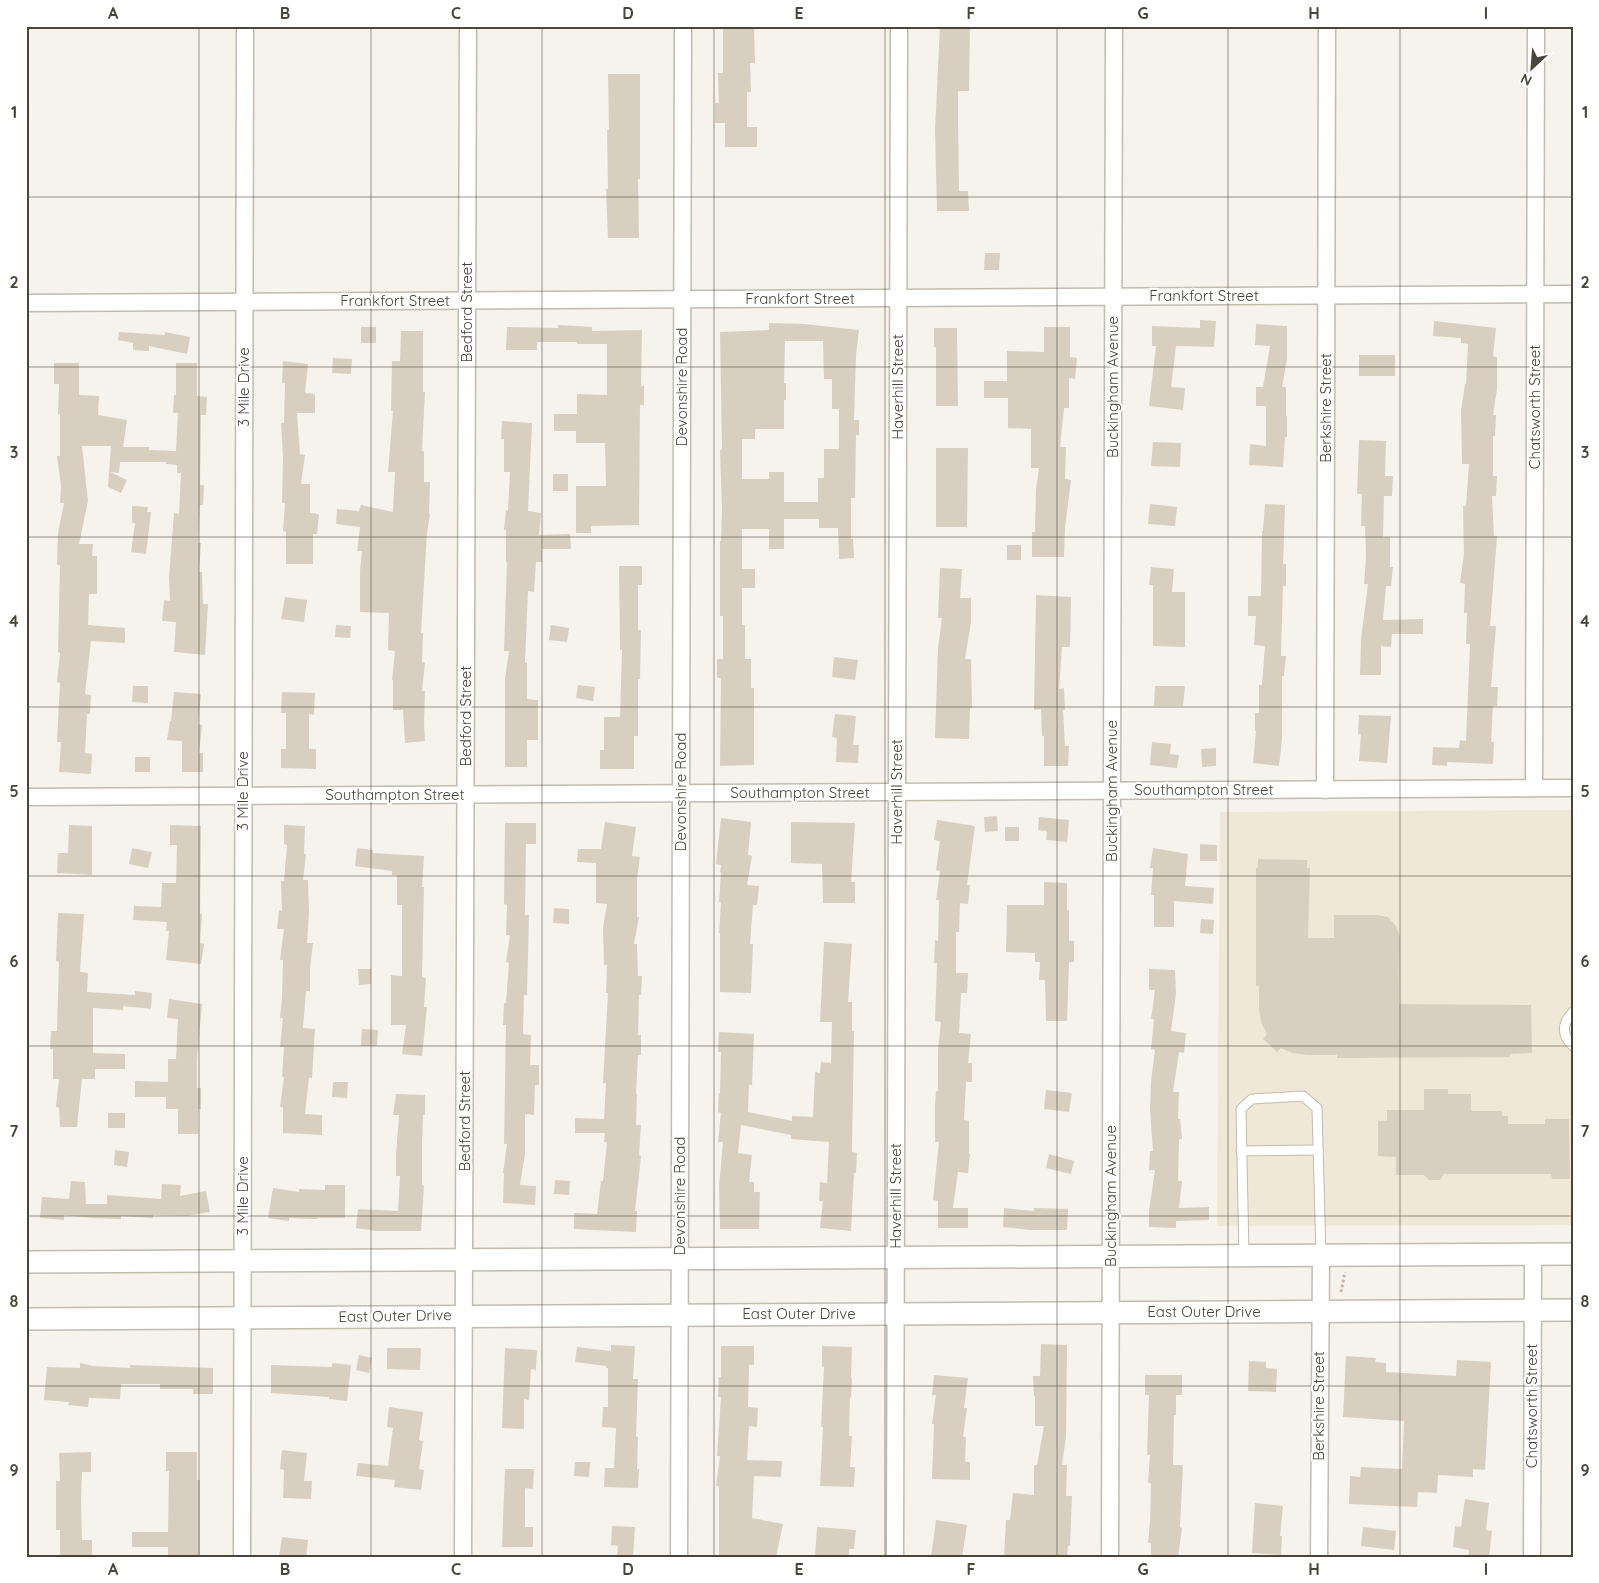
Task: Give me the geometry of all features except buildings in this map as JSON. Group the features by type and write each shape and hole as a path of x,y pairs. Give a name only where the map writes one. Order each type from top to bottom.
{"street":[{"name":"3 Mile Drive","path":"242,1557 245,26"},
{"name":"Bedford Street","path":"464,1557 468,26"},
{"name":"Devonshire Road","path":"679,1557 683,26"},
{"name":"Haverhill Street","path":"895,1557 899,26"},
{"name":"Buckingham Avenue","path":"1110,1557 1114,26"},
{"name":"Berkshire Street","path":"1325,790 1327,26"},
{"name":"Chatsworth Street","path":"1534,788 1536,26"},
{"name":"Frankfort Street","path":"26,303 1573,294"},
{"name":"Southampton Street","path":"26,797 1573,788"},
{"path":"26,1262 1573,1254"},
{"name":"Chatsworth Street","path":"1532,1557 1533,1255"},
{"name":"Berkshire Street","path":"1319,1557 1319,1311 1321,1256"},
{"name":"East Outer Drive","path":"26,1319 1573,1310"}],"lane":[{"path":"1573,1012 1564,1027 1564,1034 1573,1046"},
{"path":"1244,1256 1241,1109 1252,1099 1303,1096 1317,1108 1321,1256"},
{"path":"1242,1151 1318,1150"}],"path":[{"path":"1341,1292 1346,1272"}],"shaded area":[{"path":"1573,810 1573,1225 1217,1226 1220,812"}]}
